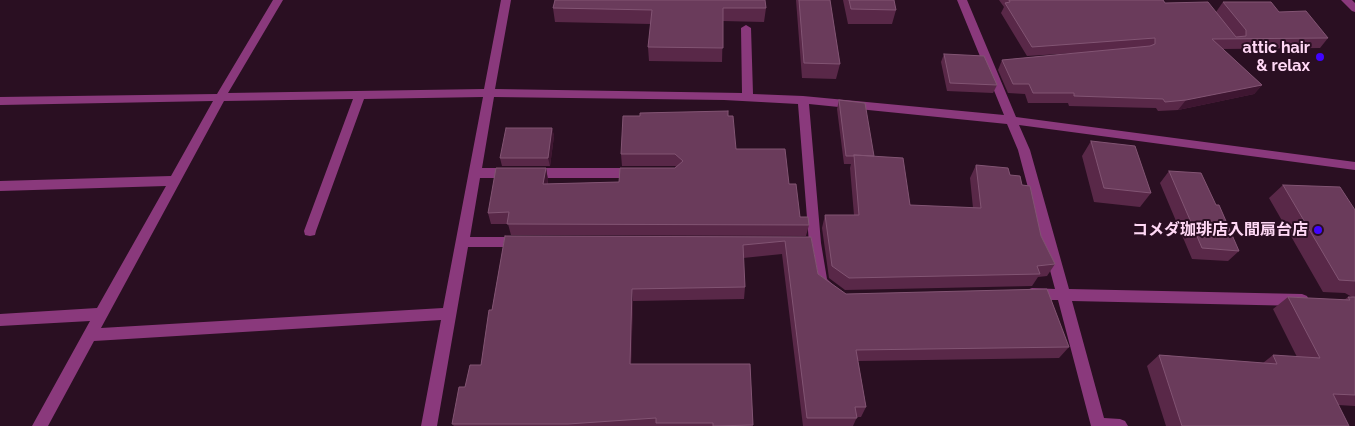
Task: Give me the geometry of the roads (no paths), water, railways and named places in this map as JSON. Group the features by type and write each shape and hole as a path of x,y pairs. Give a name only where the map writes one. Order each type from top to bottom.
{"street":[{"path":"40,426 220,98 278,0"},
{"path":"429,426 506,0"},
{"path":"962,0 992,64 1010,120 1024,150 1098,425 1120,426"},
{"path":"1346,0 1355,9"},
{"path":"746,28 748,97"},
{"path":"0,101 489,93 642,93 748,97 803,100 1010,120 1355,166"},
{"path":"310,231 360,95"},
{"path":"803,100 810,242 821,282 842,298"},
{"path":"474,174 646,173"},
{"path":"0,186 174,181"},
{"path":"462,242 531,242"},
{"path":"1015,294 1063,293 1316,301"},
{"path":"0,320 102,314"},
{"path":"90,335 449,314"}],"place":[{"name":"attic hair & relax","path":"1320,57"},
{"name":"コメダ珈琲店入間扇台店","path":"1318,230"}]}
